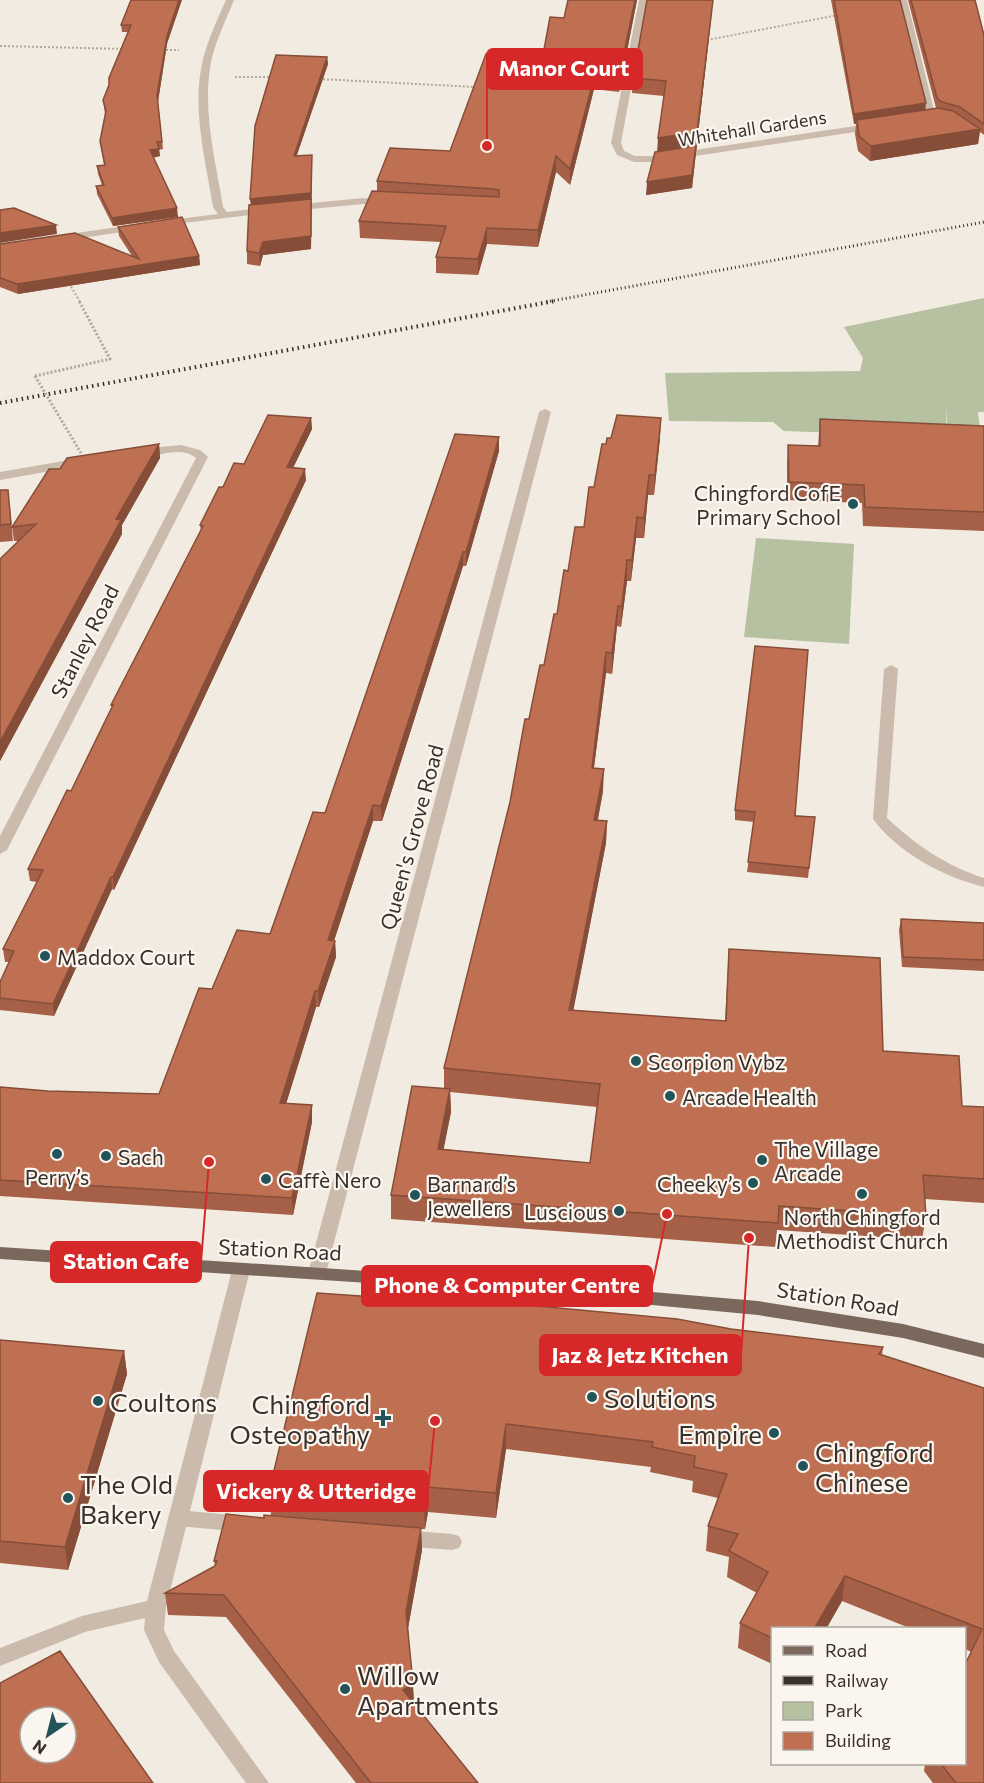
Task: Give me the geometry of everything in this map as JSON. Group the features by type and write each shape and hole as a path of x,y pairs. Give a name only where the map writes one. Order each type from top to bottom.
{"main road":[{"name":"Station Road","path":"0,1253 535,1288 758,1308 903,1331 984,1351"}],"street":[{"path":"224,214 218,207 209,145 204,78 209,51 230,0"},
{"name":"Whitehall Gardens","path":"643,0 616,143 620,153 634,159 655,159 890,124"},
{"path":"903,0 930,111 942,117 925,118"},
{"path":"46,241 224,214 363,201 398,204"},
{"name":"Queen's Grove Road","path":"317,1273 545,412"},
{"name":"Stanley Road","path":"0,850 202,457 198,451 182,448 134,454"},
{"path":"0,476 85,457"},
{"path":"891,669 880,819 909,848 959,875 984,883"},
{"path":"241,1270 156,1607 154,1630 166,1656 258,1783"},
{"path":"178,1518 261,1525"},
{"path":"380,1536 452,1542"},
{"path":"0,1657 82,1624 156,1607"}],"path":[{"path":"704,40 843,14"},
{"path":"0,46 128,49"},
{"path":"151,50 209,51"},
{"path":"204,78 276,78"},
{"path":"310,78 481,87"},
{"path":"64,275 110,359 35,376 85,457"}],"green space":[{"path":"984,298 984,412 978,412 982,444 949,443 946,406 947,437 784,431 773,422 669,421 665,373 860,371 863,358 844,327"},
{"path":"756,538 854,544 849,644 744,637"}],"building":[{"path":"131,0 179,0 167,36 157,95 162,142 157,142 159,149 150,150 177,208 112,218 96,186 104,185 97,166 105,165 100,141 106,111 103,100 109,85 109,78 131,25 121,25"},
{"path":"568,0 635,0 619,77 595,74 570,169 556,156 538,230 487,228 478,259 436,257 446,226 359,221 372,191 499,197 499,190 493,189 377,181 390,148 450,151 486,54 543,55 550,17 564,18"},
{"path":"647,0 713,0 697,132 658,138 666,81 633,78"},
{"path":"834,0 900,0 926,103 854,114"},
{"path":"911,0 975,0 984,35 984,124 960,107 942,102 937,98"},
{"path":"276,55 327,57 294,156 312,155 311,193 250,199 255,126"},
{"path":"938,108 953,111 980,129 871,146 859,136 857,120"},
{"path":"696,146 692,175 647,182 655,152"},
{"path":"311,199 311,236 263,242 259,253 247,251 249,205"},
{"path":"14,208 56,225 0,233 0,210"},
{"path":"182,217 199,256 17,284 0,278 0,244 75,233 139,259 118,227"},
{"path":"268,415 311,418 287,467 305,469 53,1004 0,998 0,982 14,951 3,949 43,870 28,869 67,790 71,791 113,705 111,705 203,526 200,525 219,487 223,487 234,463 244,464"},
{"path":"617,415 661,418 655,475 649,475 644,518 637,517 632,560 627,560 622,606 618,606 612,653 606,652 592,768 604,769 594,820 607,821 569,1010 726,1021 729,949 880,958 883,1051 959,1056 962,1106 984,1107 984,1179 923,1175 926,1216 779,1206 778,1223 391,1195 412,1086 450,1089 438,1149 590,1163 600,1084 444,1068 510,802 525,719 529,719 540,665 544,665 554,614 557,614 564,570 568,571 575,527 584,527 589,487 594,487 602,444 606,444 607,438 611,438"},
{"path":"820,419 984,426 984,512 865,507 864,485 789,482 788,445 820,446"},
{"path":"455,434 499,437 466,552 463,552 381,806 373,805 328,940 335,941 318,991 315,991 280,1103 312,1105 292,1198 0,1180 0,1087 48,1091 159,1094 199,988 212,989 237,930 270,934 313,812 325,813"},
{"path":"159,444 116,519 121,520 0,742 0,559 36,524 12,527 49,469 60,469 67,458"},
{"path":"0,490 8,490 11,524 0,525"},
{"path":"755,646 808,650 795,816 815,817 809,868 748,862 755,812 735,810"},
{"path":"901,919 984,923 984,960 903,957"},
{"path":"317,1293 476,1304 526,1305 677,1319 731,1329 883,1347 879,1354 984,1388 984,1783 956,1783 942,1765 966,1765 966,1663 982,1629 845,1576 815,1627 771,1627 771,1638 740,1623 768,1572 729,1551 738,1534 708,1526 727,1474 694,1467 695,1456 652,1447 653,1442 506,1424 496,1493 427,1487 424,1504 269,1491"},
{"path":"0,1340 124,1351 65,1547 0,1541"},
{"path":"226,1514 421,1528 406,1612 413,1683 403,1690 478,1783 371,1783 224,1595 165,1593 215,1566 217,1561 214,1561"},
{"path":"60,1651 153,1783 0,1783 0,1683"}],"railway":[{"path":"546,302 984,222"},
{"path":"0,403 555,301"}],"place":[{"name":"Manor Court","path":"487,146"},
{"name":"Chingford CofE Primary School","path":"853,504"},
{"name":"Maddox Court","path":"45,956"},
{"name":"Scorpion Vybz","path":"636,1061"},
{"name":"Arcade Health","path":"670,1096"},
{"name":"Perry’s","path":"57,1154"},
{"name":"Sach","path":"106,1156"},
{"name":"The Village Arcade","path":"762,1160"},
{"name":"Station Cafe","path":"209,1162"},
{"name":"Caffè Nero","path":"266,1179"},
{"name":"Cheeky’s","path":"753,1183"},
{"name":"North Chingford Methodist Church","path":"862,1194"},
{"name":"Barnard’s Jewellers","path":"415,1195"},
{"name":"Luscious","path":"619,1211"},
{"name":"Phone & Computer Centre","path":"667,1214"},
{"name":"Jaz & Jetz Kitchen","path":"749,1238"},
{"name":"Solutions","path":"592,1397"},
{"name":"Coultons","path":"98,1401"},
{"name":"Chingford Osteopathy","path":"383,1418"},
{"name":"Vickery & Utteridge","path":"435,1421"},
{"name":"Empire","path":"774,1433"},
{"name":"Chingford Chinese","path":"803,1466"},
{"name":"The Old Bakery","path":"68,1498"},
{"name":"Willow Apartments","path":"345,1689"}]}
